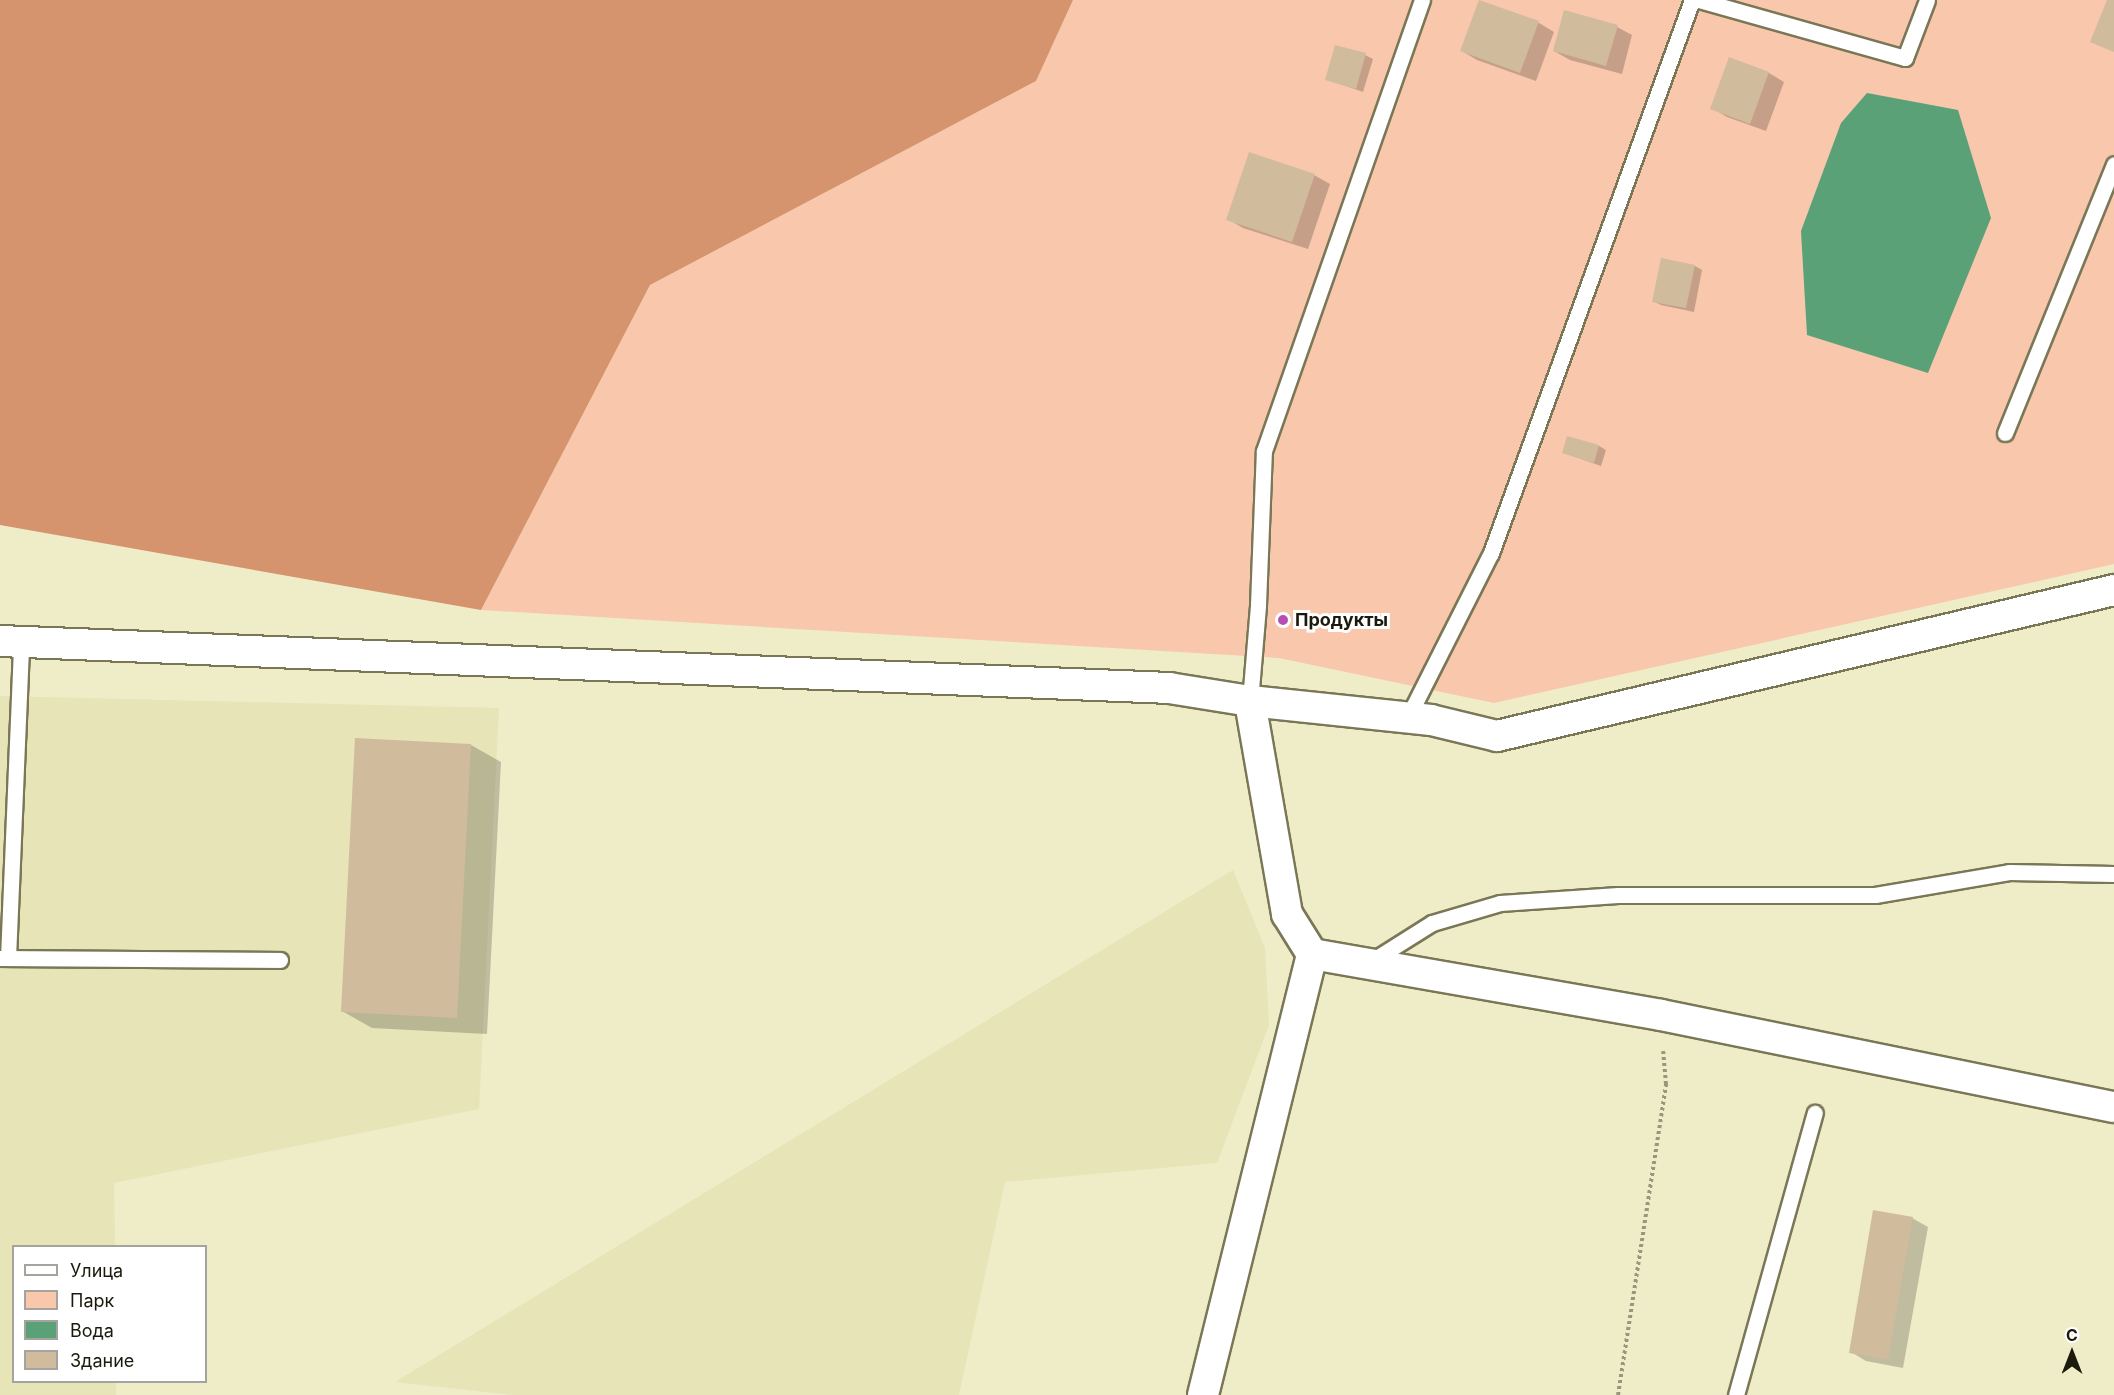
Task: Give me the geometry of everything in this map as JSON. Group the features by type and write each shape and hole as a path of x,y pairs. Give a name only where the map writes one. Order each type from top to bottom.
{"street":[{"path":"10,641 1157,688 1250,701 1431,720 1497,736 2114,590"},
{"path":"1203,1395 1311,954 1287,914 1250,701"},
{"path":"1311,954 1661,1015 2114,1107"}],"lane":[{"path":"1250,701 1258,605 1264,451 1422,0"},
{"path":"1408,717 1491,553 1692,0"},
{"path":"1699,0 1905,58 1927,0"},
{"path":"2005,433 2114,164"},
{"path":"10,641 4,958 280,960"},
{"path":"1367,964 1432,923 1500,903 1618,896 1875,895 2009,872 2114,874"},
{"path":"1736,1395 1815,1113"}],"path":[{"path":"1618,1395 1666,1084 1661,1015"}],"shaded area":[{"path":"0,0 1073,0 1036,81 650,285 481,610 0,525"},
{"path":"0,696 499,708 479,1109 114,1183 115,1245 12,1245 12,1383 116,1383 116,1395 0,1395"},
{"path":"1233,870 1265,948 1269,1025 1217,1163 1005,1182 959,1395 513,1395 395,1382"}],"green space":[{"path":"1073,0 2114,0 2114,564 1494,703 1279,658 481,610 650,285 1036,81"}],"water":[{"path":"1867,93 1958,110 1991,218 1928,373 1807,335 1801,231 1841,123"}],"building":[{"path":"1479,0 1539,21 1520,73 1460,51"},
{"path":"2107,0 2114,0 2114,52 2090,42"},
{"path":"1564,10 1618,25 1606,66 1553,51"},
{"path":"1335,45 1366,53 1356,89 1325,80"},
{"path":"1729,57 1769,72 1750,124 1710,109"},
{"path":"1249,152 1315,174 1292,242 1226,220"},
{"path":"1661,258 1695,265 1686,308 1652,302"},
{"path":"1567,436 1599,445 1594,463 1562,453"},
{"path":"355,738 471,744 457,1018 341,1012"},
{"path":"1873,1210 1913,1217 1888,1360 1849,1353"}],"place":[{"name":"Продукты","path":"1283,620"}]}
